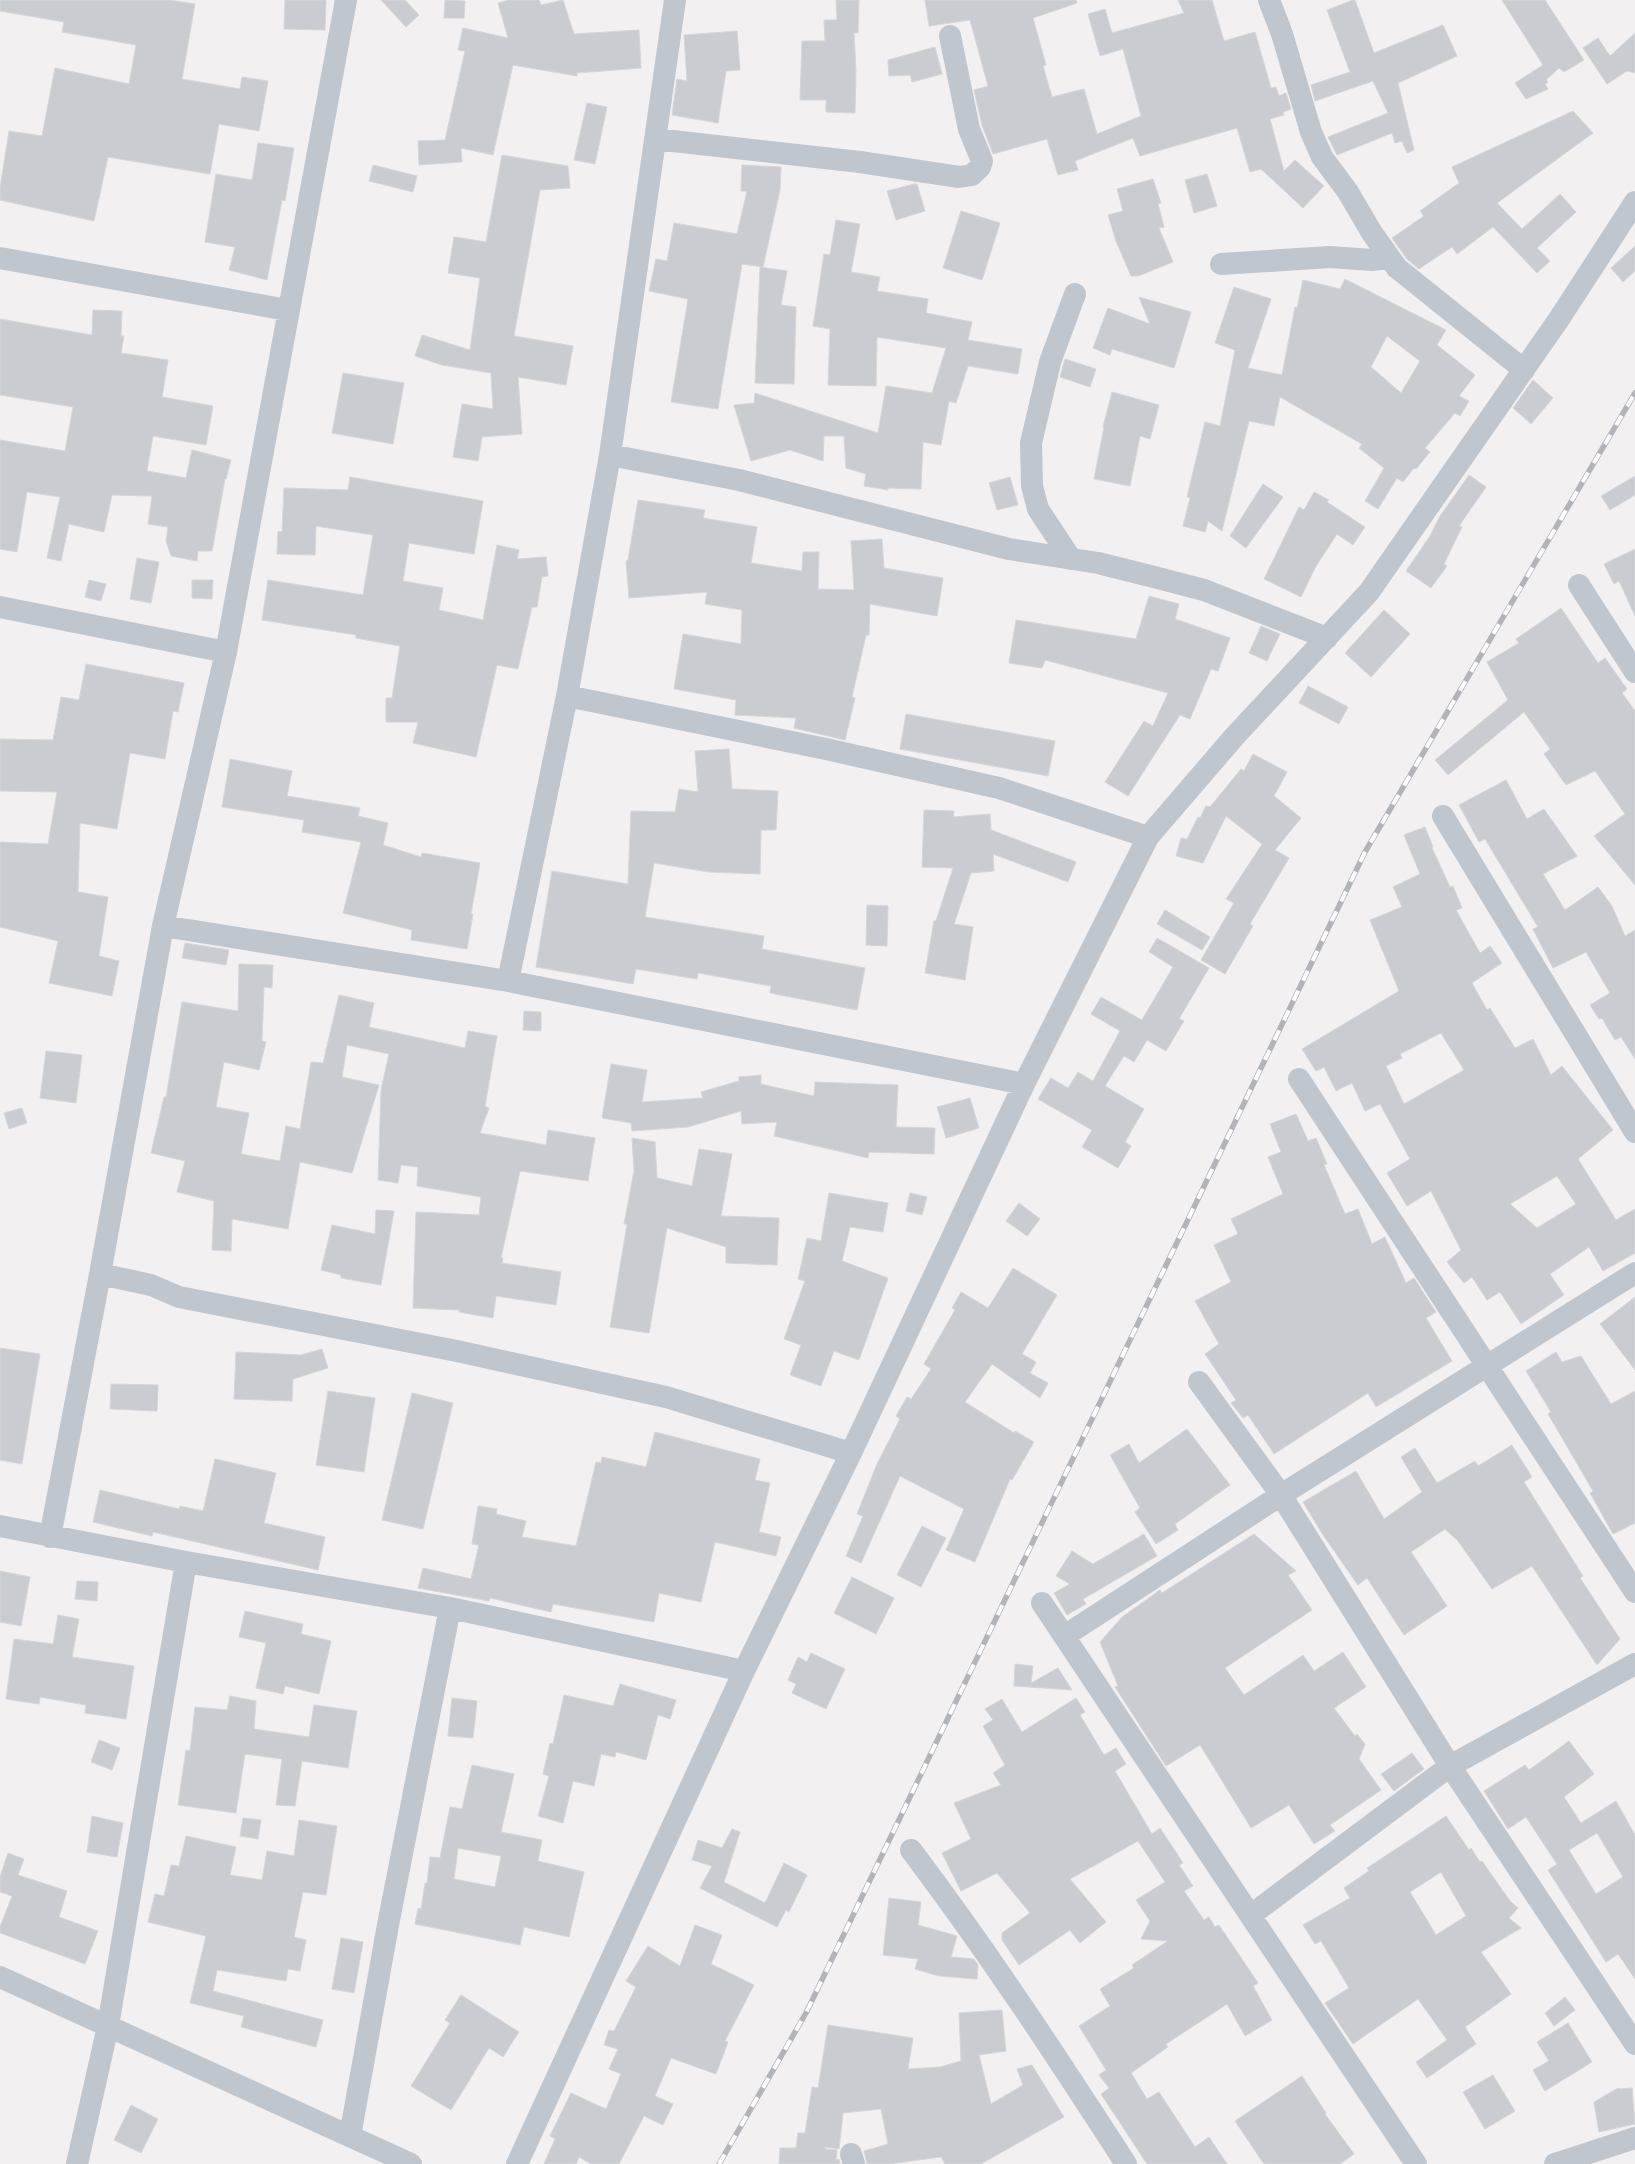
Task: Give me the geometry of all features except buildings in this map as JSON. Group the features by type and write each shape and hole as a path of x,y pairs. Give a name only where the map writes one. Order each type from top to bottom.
{"street":[{"path":"50,1536 163,926 226,652 287,310 346,0"},
{"path":"508,980 566,696 610,455 675,0"},
{"path":"1269,0 1282,34 1311,132 1322,158 1348,192 1389,258 1396,268 1524,370"},
{"path":"655,139 850,161 959,177 972,175 980,167 982,160 969,129 950,36"},
{"path":"517,2164 744,1671 851,1453 1024,1084 1148,837 1234,738 1369,592 1524,370 1635,202"},
{"path":"0,258 287,310"},
{"path":"1221,264 1320,258 1372,260 1389,258"},
{"path":"1071,559 1038,509 1032,486 1031,444 1050,362 1075,294"},
{"path":"610,455 739,480 1009,549 1098,563 1204,590 1327,638"},
{"path":"1580,585 1635,672"},
{"path":"0,607 226,652"},
{"path":"566,696 826,749 999,788 1148,837"},
{"path":"1442,816 1635,1132"},
{"path":"163,926 508,980 1024,1084"},
{"path":"1299,1079 1635,1592"},
{"path":"1066,1636 1281,1495 1635,1273"},
{"path":"100,1274 151,1285 180,1297 457,1351 666,1397 851,1453"},
{"path":"1200,1382 1281,1495 1450,1766 1635,2044"},
{"path":"0,1526 186,1562 450,1608 744,1671"},
{"path":"78,2164 108,2026 186,1562"},
{"path":"1042,1603 1066,1636 1416,2164"},
{"path":"350,2136 388,1924 450,1608"},
{"path":"1250,1915 1450,1766 1635,1664"},
{"path":"911,1850 971,1929 1064,2067 1126,2164"},
{"path":"0,1977 411,2164"},
{"path":"1555,2164 1635,2138"}],"railway":[{"path":"719,2164 806,2013 1365,852 1635,393"}]}
